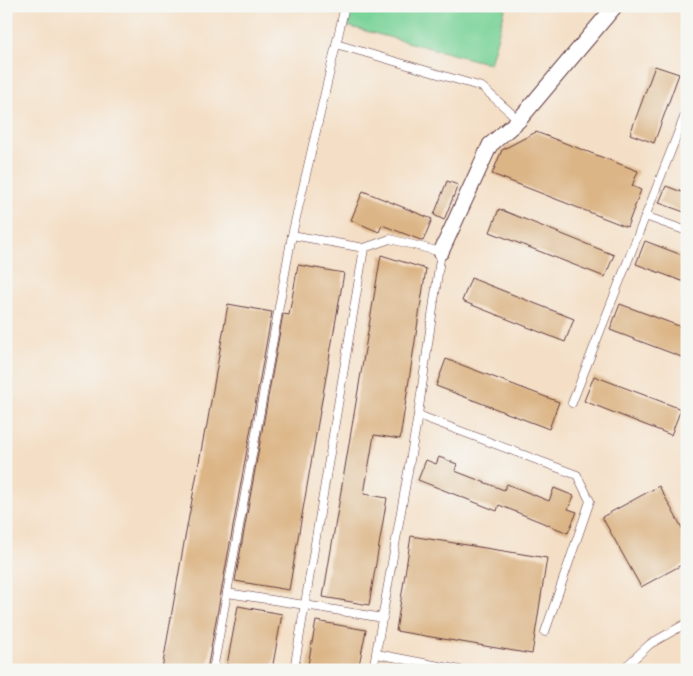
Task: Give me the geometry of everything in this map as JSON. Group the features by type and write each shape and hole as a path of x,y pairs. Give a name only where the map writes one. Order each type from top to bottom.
{"street":[{"path":"440,252 490,145 519,120 614,6"}],"lane":[{"path":"213,670 292,235 345,6"},
{"path":"336,44 482,88 519,120"},
{"path":"572,403 687,110"},
{"path":"645,216 687,231"},
{"path":"292,235 364,248 390,238 440,252 418,415 374,670"},
{"path":"294,670 364,248"},
{"path":"418,415 577,476 590,501 546,632"},
{"path":"227,593 383,618"},
{"path":"622,670 650,644 687,623"},
{"path":"377,654 460,670"}],"green space":[{"path":"352,6 506,6 490,64 347,26"}],"building":[{"path":"655,66 679,74 654,143 630,134"},
{"path":"536,132 638,171 632,186 641,190 627,227 492,174 502,150"},
{"path":"447,181 458,185 444,220 434,215"},
{"path":"666,186 687,194 687,213 659,203"},
{"path":"363,191 432,219 423,241 382,225 379,232 351,220"},
{"path":"499,209 614,255 605,277 490,232"},
{"path":"645,241 687,257 687,283 636,264"},
{"path":"381,255 426,269 400,439 374,435 364,494 387,498 369,605 323,597"},
{"path":"298,265 344,273 289,590 235,581 283,314 289,315"},
{"path":"471,278 574,319 565,342 462,301"},
{"path":"228,304 272,312 207,670 162,669 206,430"},
{"path":"620,304 687,329 687,359 610,330"},
{"path":"446,359 559,402 549,429 436,386"},
{"path":"594,376 681,409 671,435 584,401"},
{"path":"439,457 457,464 455,471 504,490 507,484 549,501 554,488 574,496 568,509 577,512 568,533 499,505 497,511 418,480 426,460 436,464"},
{"path":"659,486 687,537 687,562 641,587 602,517"},
{"path":"411,536 547,558 532,654 396,631"},
{"path":"238,606 282,614 272,670 226,670"},
{"path":"316,621 366,630 358,670 307,670"}]}
